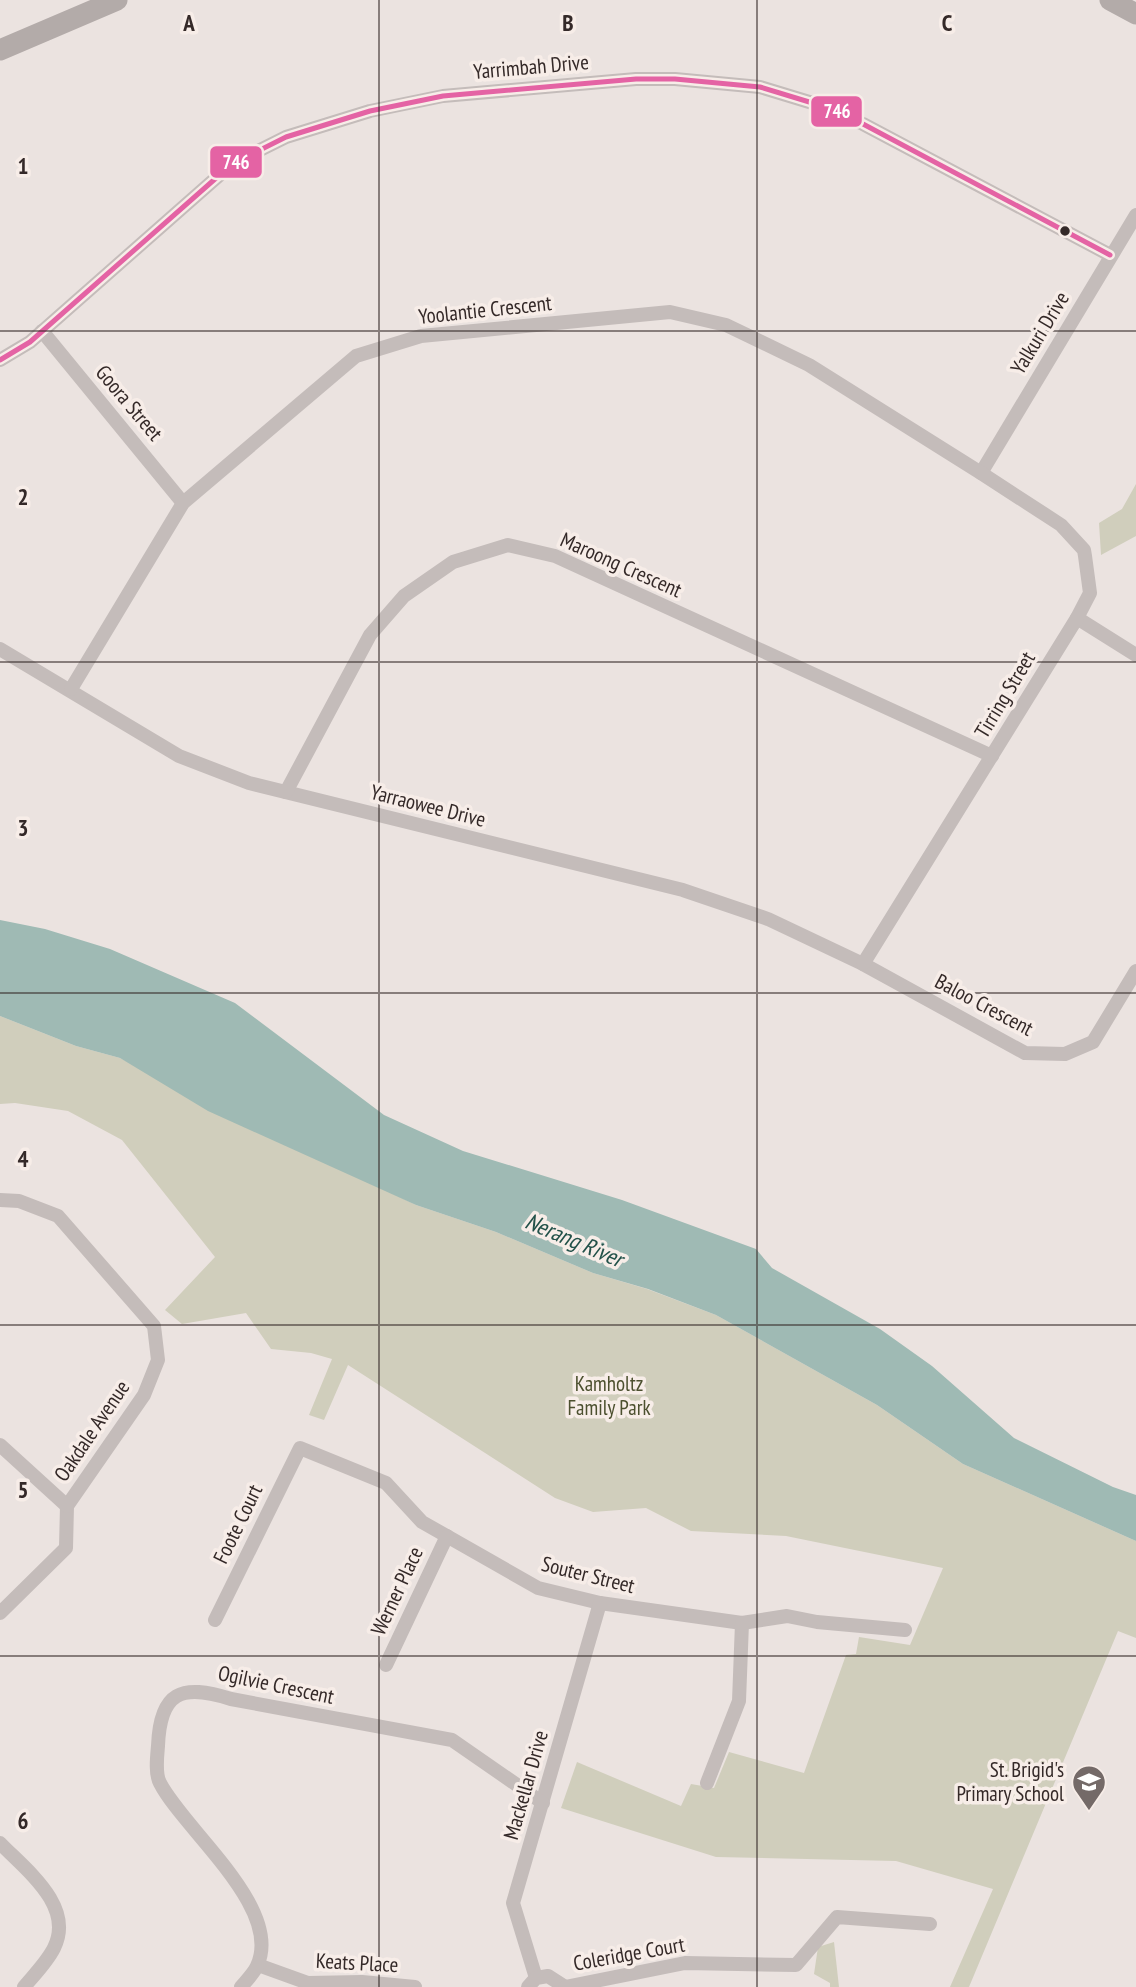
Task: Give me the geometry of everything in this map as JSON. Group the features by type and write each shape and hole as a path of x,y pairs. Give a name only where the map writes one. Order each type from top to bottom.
{"main road":[{"path":"0,50 117,0"},
{"path":"1110,0 1136,14"}],"street":[{"name":"Yarrimbah Drive","path":"0,360 30,342 232,164 286,137 370,111 443,96 636,79 717,81 760,87 829,108 1110,255"},
{"name":"Yalkuri Drive","path":"981,474 1136,215"},
{"name":"Yoolantie Crescent","path":"71,690 183,503 356,356 421,337 670,312 726,325 808,365 981,474"},
{"name":"Goora Street","path":"42,331 183,503"},
{"name":"Tirring Street","path":"863,964 1090,593 1084,550 1061,525 981,474"},
{"name":"Maroong Crescent","path":"286,792 370,635 404,596 453,562 508,545 555,556 992,756"},
{"path":"1077,618 1136,655"},
{"name":"Yarraowee Drive","path":"0,649 179,756 250,783 683,890 768,919 863,964"},
{"name":"Baloo Crescent","path":"863,964 1025,1053 1039,1054 1065,1054 1093,1042 1136,971"},
{"name":"Oakdale Avenue","path":"0,1200 19,1201 58,1216 154,1326 158,1360 144,1395 67,1506 66,1548 0,1613"},
{"path":"0,1445 67,1506"},
{"name":"Souter Street","path":"300,1448 386,1483 422,1522 538,1588 600,1603 742,1623 787,1616 817,1622 905,1630"},
{"name":"Foote Court","path":"215,1620 300,1448"},
{"name":"Werner Place","path":"386,1665 447,1536"},
{"name":"Mackellar Drive","path":"532,1983 513,1903 600,1603"},
{"path":"707,1783 739,1701 742,1623"},
{"name":"Ogilvie Crescent","path":"258,1965 261,1935 248,1898 159,1782 159,1717 174,1698 189,1691 207,1691 231,1699 452,1740 543,1803"},
{"path":"0,1843 56,1907 60,1931 55,1947 24,1987"},
{"name":"Coleridge Court","path":"565,1987 685,1963 796,1965 837,1917 930,1924"},
{"path":"241,1987 258,1965"},
{"name":"Keats Place","path":"258,1965 308,1983 362,1982 415,1987"},
{"path":"532,1983 552,1977 565,1987"}],"green space":[{"path":"1136,484 1136,536 1101,555 1099,523 1122,509"},
{"name":"Kamholtz Family Park","path":"0,1016 76,1046 120,1058 416,1205 496,1232 593,1273 647,1289 716,1315 877,1405 963,1464 1136,1541 1136,1638 1118,1631 969,1987 950,1987 993,1889 896,1861 716,1857 561,1808 577,1762 681,1806 691,1784 714,1788 729,1752 804,1773 846,1655 856,1654 859,1637 910,1645 943,1568 786,1536 691,1531 646,1508 593,1512 555,1498 348,1365 324,1420 309,1415 332,1359 311,1353 271,1349 246,1313 182,1324 165,1310 215,1257 122,1140 68,1111 15,1103 0,1104"},
{"path":"834,1942 839,1987 830,1987 830,1983 814,1974 818,1947"}],"water":[{"name":"Nerang River","path":"0,920 45,929 110,949 235,1003 384,1115 463,1151 622,1200 756,1249 772,1268 880,1329 932,1366 1014,1438 1113,1487 1136,1495 1136,1541 963,1464 877,1405 716,1315 648,1289 593,1273 496,1232 416,1205 208,1111 120,1058 76,1046 0,1016"}],"transit line":[{"name":"746","path":"0,360 30,342 232,164 286,137 370,111 443,96 636,79 675,79 760,87 829,108 863,124 1110,255"}],"place":[{"name":"St. Brigid's Primary School","path":"1089,1812"}]}
